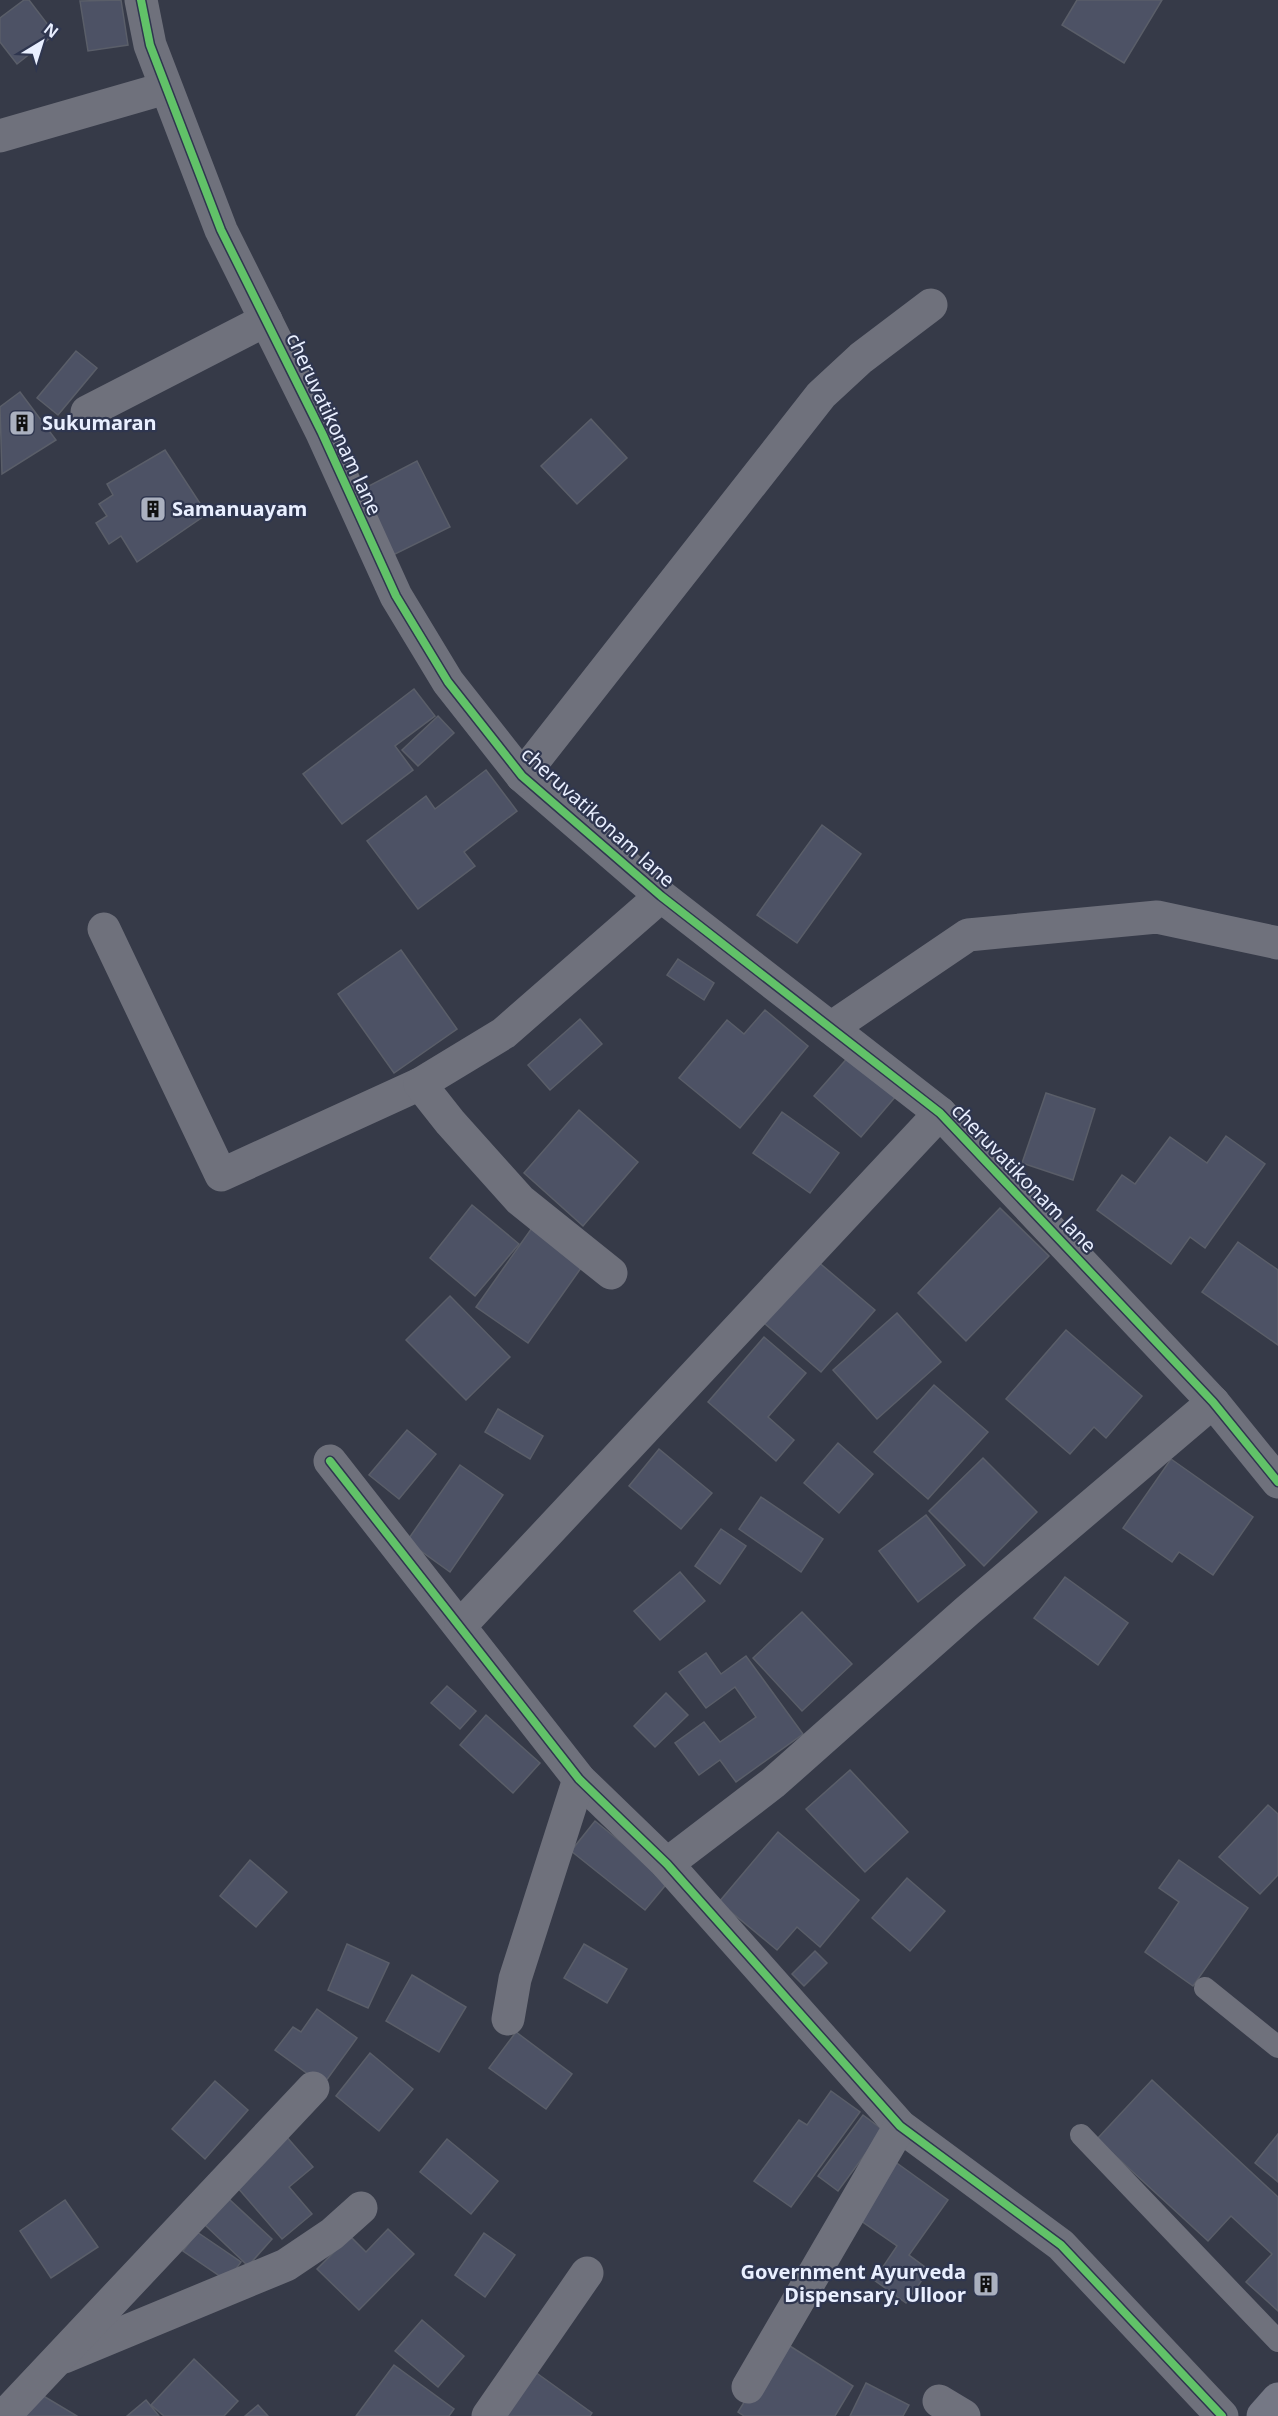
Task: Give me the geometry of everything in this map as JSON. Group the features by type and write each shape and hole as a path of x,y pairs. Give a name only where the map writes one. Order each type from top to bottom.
{"main road":[{"path":"1263,2416 1278,2399"}],"street":[{"name":"cheruvatikonam lane","path":"141,0 150,45 221,230 396,596 448,682 522,776 661,896 940,1113 1213,1402 1278,1482"},
{"path":"0,136 166,88"},
{"path":"522,776 821,396 861,357 931,305"},
{"path":"87,412 266,320"},
{"path":"104,929 221,1175 420,1084 504,1033 661,896"},
{"path":"831,1029 968,935 1157,916 1278,943"},
{"path":"420,1084 450,1122 520,1200 611,1273"},
{"path":"461,1625 940,1113"},
{"path":"667,1864 773,1783 967,1611 1213,1402"},
{"path":"330,1461 461,1625 579,1779 667,1864 900,2126 1061,2245 1222,2416"},
{"path":"508,2019 515,1979 579,1779"},
{"path":"4,2416 313,2088"},
{"path":"748,2387 900,2126"},
{"path":"54,2361 286,2265 332,2234 361,2208"},
{"path":"488,2416 587,2273"}],"lane":[{"path":"1205,1988 1278,2048"},
{"path":"1081,2135 1278,2341"}],"building":[{"path":"24,0 29,0 55,34 17,64 0,42 0,18"},
{"path":"121,0 128,45 88,51 80,1"},
{"path":"1077,0 1162,0 1124,63 1062,25"},
{"path":"76,351 97,368 58,415 37,398"},
{"name":"Sukumaran","path":"20,392 56,440 2,474 0,407"},
{"path":"591,419 627,458 577,504 541,466"},
{"name":"Samanuayam","path":"165,450 207,514 137,562 121,536 109,544 96,523 107,516 99,504 113,495 107,484"},
{"path":"417,461 450,527 393,555 361,490"},
{"path":"414,689 435,716 395,746 413,770 342,824 303,774"},
{"path":"438,716 454,733 418,766 402,750"},
{"path":"486,770 517,811 464,852 475,866 418,909 367,841 426,796 435,809"},
{"path":"822,825 861,854 797,943 757,915"},
{"path":"401,950 457,1029 394,1073 338,994"},
{"path":"678,959 714,983 704,1000 667,975"},
{"path":"765,1010 808,1046 740,1128 679,1078 727,1020 744,1034"},
{"path":"580,1019 602,1044 550,1090 528,1065"},
{"path":"850,1055 896,1096 861,1137 814,1096"},
{"path":"1046,1093 1095,1109 1073,1180 1022,1163"},
{"path":"579,1110 638,1162 583,1226 524,1173"},
{"path":"782,1112 839,1153 810,1193 753,1153"},
{"path":"1226,1136 1265,1164 1205,1248 1190,1237 1171,1264 1097,1210 1122,1175 1135,1184 1170,1137 1207,1163"},
{"path":"472,1205 519,1244 475,1296 430,1258"},
{"path":"1000,1208 1049,1256 966,1341 918,1293"},
{"path":"534,1225 586,1261 528,1343 476,1307"},
{"path":"1238,1242 1278,1270 1278,1345 1202,1292"},
{"path":"810,1255 875,1310 821,1372 757,1317"},
{"path":"450,1296 510,1357 466,1400 406,1340"},
{"path":"897,1313 941,1362 877,1419 833,1370"},
{"path":"1066,1330 1142,1396 1106,1438 1094,1427 1070,1454 1006,1399"},
{"path":"764,1337 806,1373 768,1417 794,1440 776,1461 708,1402"},
{"path":"934,1385 988,1432 928,1499 874,1452"},
{"path":"498,1409 543,1436 530,1459 485,1432"},
{"path":"407,1430 436,1454 399,1499 369,1475"},
{"path":"838,1443 873,1474 839,1513 804,1483"},
{"path":"659,1449 712,1493 681,1529 629,1486"},
{"path":"983,1458 1037,1512 984,1566 929,1511"},
{"path":"1171,1459 1253,1517 1213,1575 1179,1552 1172,1562 1123,1528"},
{"path":"460,1465 503,1495 450,1572 407,1541"},
{"path":"761,1497 823,1539 801,1572 739,1529"},
{"path":"926,1515 965,1565 918,1602 879,1551"},
{"path":"721,1529 746,1546 720,1584 695,1566"},
{"path":"680,1572 705,1601 660,1640 634,1611"},
{"path":"1065,1577 1128,1623 1098,1665 1034,1618"},
{"path":"802,1612 852,1664 802,1711 753,1658"},
{"path":"706,1653 721,1674 746,1656 803,1734 736,1782 720,1760 699,1775 675,1743 704,1722 720,1742 756,1717 735,1687 706,1708 679,1672"},
{"path":"447,1686 476,1711 460,1729 431,1703"},
{"path":"666,1693 688,1715 655,1747 634,1726"},
{"path":"486,1715 540,1763 513,1793 460,1745"},
{"path":"850,1770 908,1832 865,1872 806,1809"},
{"path":"1268,1805 1278,1814 1278,1875 1260,1894 1219,1857"},
{"path":"595,1821 669,1881 645,1910 571,1851"},
{"path":"778,1832 859,1900 820,1947 797,1927 777,1950 719,1902"},
{"path":"250,1860 287,1892 256,1927 220,1896"},
{"path":"1179,1860 1248,1908 1193,1986 1145,1952 1179,1902 1159,1888"},
{"path":"907,1878 945,1911 910,1951 872,1918"},
{"path":"347,1944 389,1963 368,2008 328,1990"},
{"path":"584,1944 627,1969 607,2003 564,1978"},
{"path":"815,1951 827,1963 804,1986 792,1974"},
{"path":"412,1975 466,2007 439,2052 386,2021"},
{"path":"317,2009 357,2038 323,2085 275,2050 293,2027 301,2032"},
{"path":"516,2032 572,2074 546,2109 489,2068"},
{"path":"370,2053 413,2089 379,2131 336,2096"},
{"path":"1152,2080 1278,2197 1278,2311 1246,2282 1272,2254 1231,2216 1208,2241 1097,2139"},
{"path":"215,2081 248,2110 205,2159 172,2129"},
{"path":"831,2091 860,2112 791,2207 754,2181 799,2120 807,2125"},
{"path":"863,2115 883,2130 838,2191 818,2176"},
{"path":"1278,2134 1278,2182 1255,2163"},
{"path":"285,2135 313,2167 289,2187 312,2214 282,2239 231,2180"},
{"path":"447,2139 498,2181 471,2214 420,2172"},
{"path":"894,2161 948,2200 909,2255 929,2270 906,2303 874,2280 897,2246 854,2216"},
{"path":"229,2199 272,2239 248,2266 205,2225"},
{"path":"65,2200 98,2247 51,2278 20,2231"},
{"path":"388,2229 414,2254 359,2310 317,2269 350,2236 366,2252"},
{"path":"197,2232 241,2262 227,2281 183,2251"},
{"path":"484,2233 515,2255 485,2297 455,2275"},
{"name":"Government Ayurveda Dispensary, Ulloor","path":"985,2275 996,2285 988,2294 976,2284"},
{"path":"422,2320 464,2356 438,2387 395,2351"},
{"path":"782,2341 853,2386 835,2416 744,2416 738,2412"},
{"path":"194,2359 238,2401 224,2416 164,2416 151,2405"},
{"path":"394,2365 454,2409 449,2416 356,2416"},
{"path":"531,2369 592,2413 590,2416 497,2416"},
{"path":"866,2383 909,2405 903,2416 850,2416"},
{"path":"30,2388 77,2416 13,2416"},
{"path":"146,2400 159,2416 127,2416"},
{"path":"258,2405 268,2416 245,2416"}],"cycle path":[{"path":"141,0 150,45 221,230 322,433 396,596 448,682 522,776 661,896 940,1113 1213,1402 1278,1482"},
{"path":"330,1461 579,1779 667,1864 900,2126 1061,2245 1222,2416"}],"place":[{"name":"Sukumaran","path":"22,423"},
{"name":"Samanuayam","path":"153,509"},
{"name":"Government Ayurveda Dispensary, Ulloor","path":"986,2284"}]}
